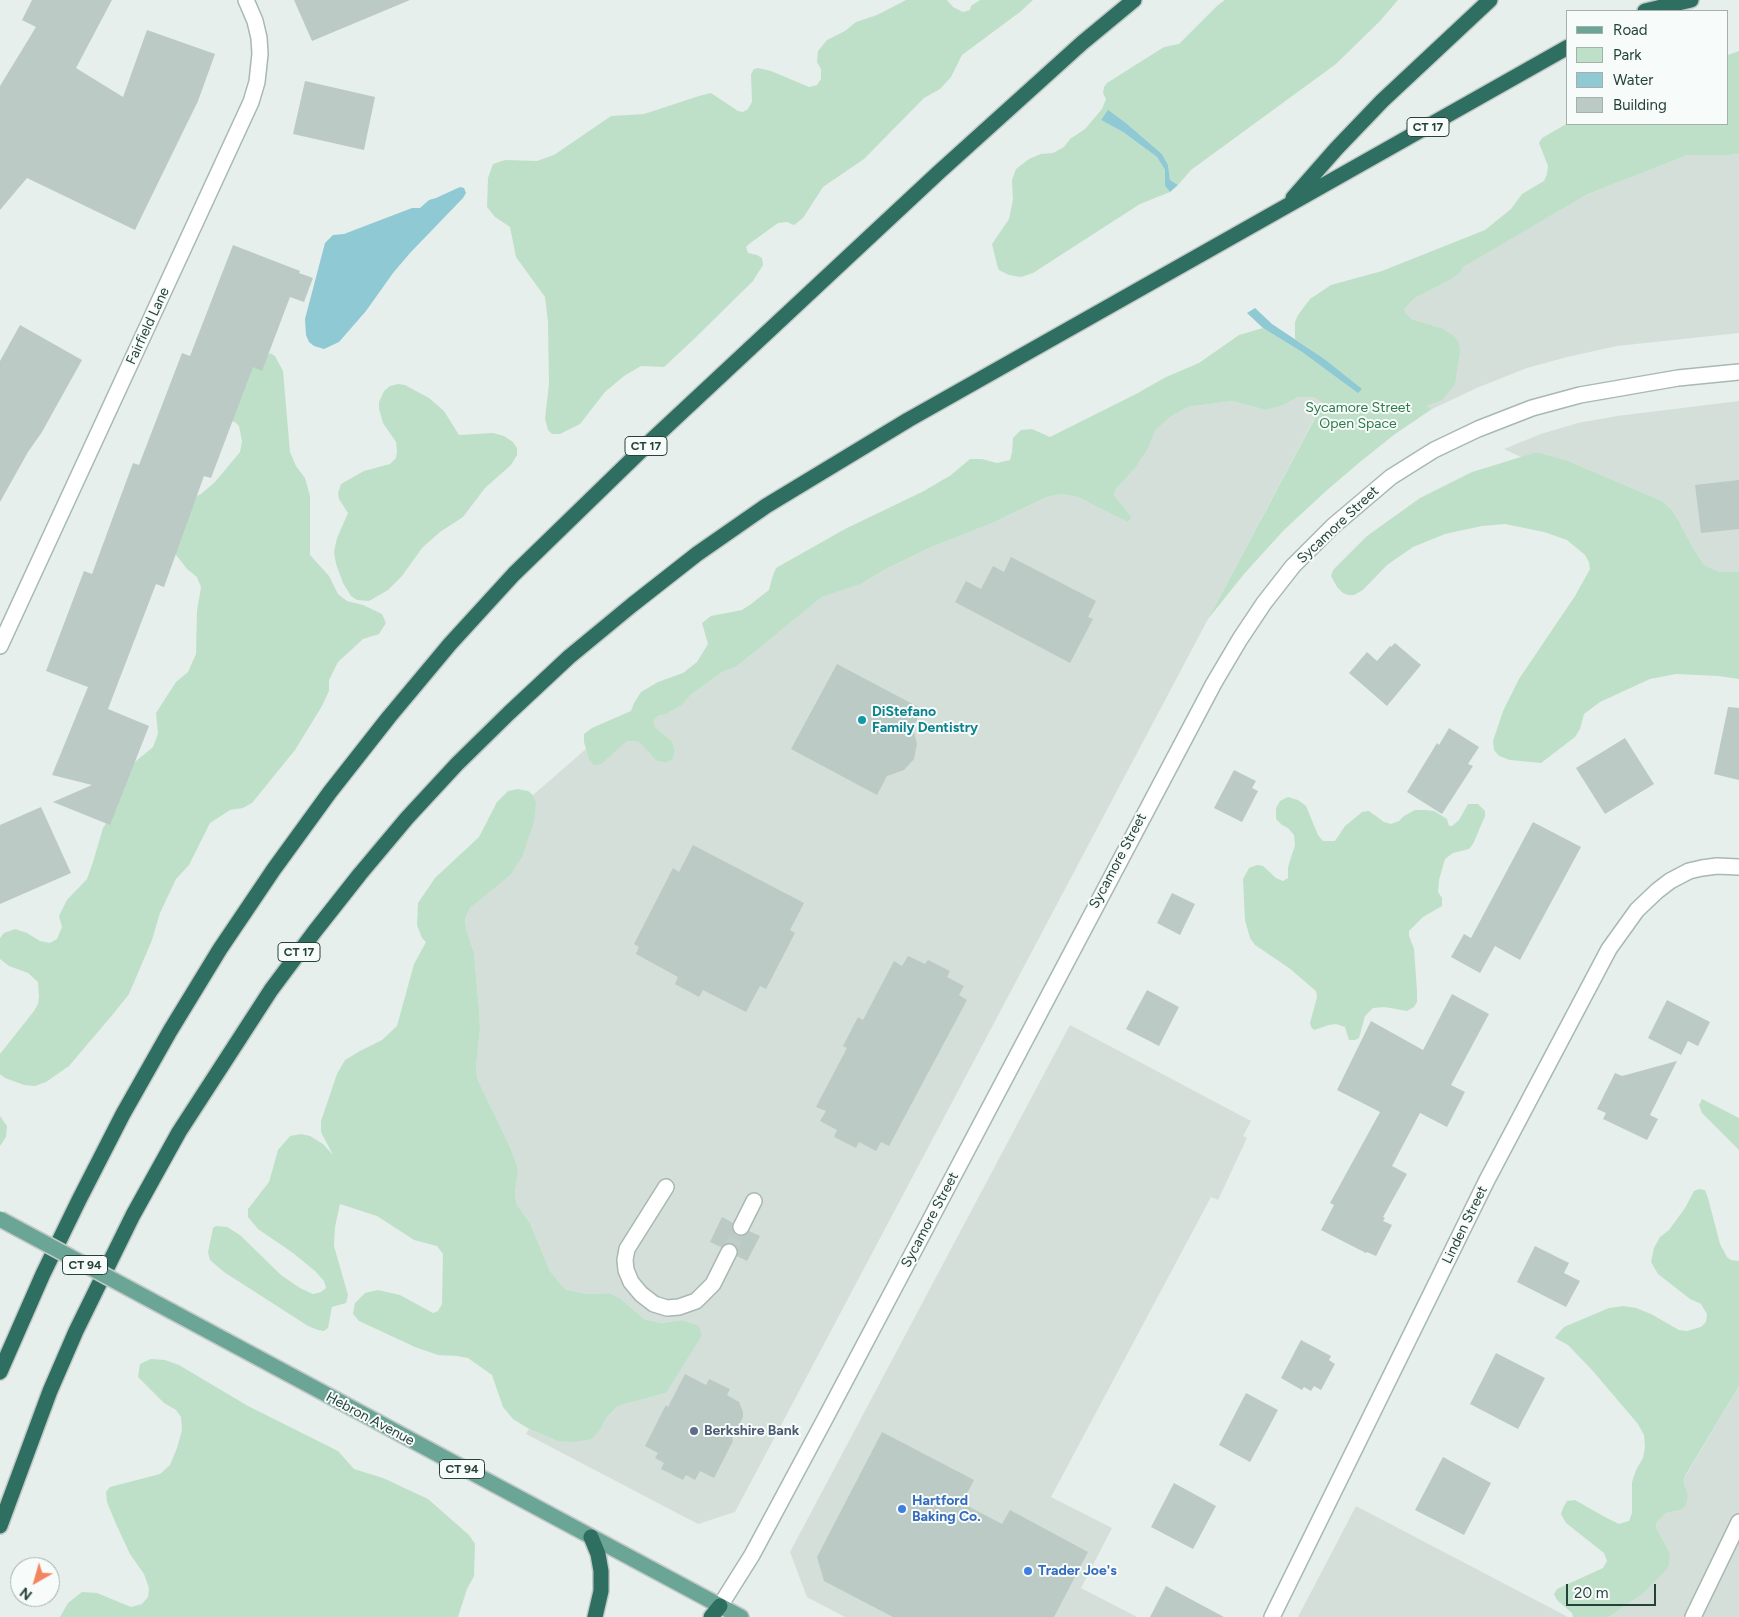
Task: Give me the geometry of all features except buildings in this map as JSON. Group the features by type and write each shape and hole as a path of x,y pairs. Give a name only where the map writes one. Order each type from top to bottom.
{"highway":[{"path":"1085,40 1120,0"},
{"name":"CT 17","path":"0,1372 43,1274 79,1200 123,1114 170,1031 220,949 274,869 388,717 450,644 514,574 640,452 852,252 1085,40 1134,0"},
{"path":"1288,206 1336,149 1382,100 1490,0"},
{"path":"1634,10 1652,0"},
{"path":"1649,10 1691,0"},
{"name":"CT 17","path":"0,1526 50,1391 76,1331 133,1215 179,1132 246,1028 314,931 407,818 509,712 569,657 632,605 697,554 766,506 908,420 1566,49"},
{"path":"591,1537 598,1554 601,1571 600,1591 595,1617"}],"main road":[{"name":"Hebron Avenue","path":"0,1219 591,1537 716,1611 741,1617"}],"street":[{"name":"Fairfield Lane","path":"0,646 251,102 257,82 260,54 259,38 246,0"},
{"name":"Sycamore Street","path":"716,1611 755,1548 830,1409 1204,701 1240,639 1264,603 1289,572 1333,526 1382,484 1421,458 1478,429 1532,408 1580,395 1669,380 1739,372"},
{"name":"Linden Street","path":"1272,1617 1487,1180 1610,949 1631,917 1657,891 1683,874 1702,868 1739,866"},
{"path":"666,1187 636,1233 626,1254 626,1270 641,1294 654,1304 667,1308 679,1307 696,1301 713,1284 729,1252"},
{"path":"741,1227 754,1202"},
{"path":"1693,1617 1739,1522"}],"shaded area":[{"path":"1739,154 1739,333 1617,346 1567,357 1527,368 1479,387 1432,409 1425,406 1441,328 1412,319 1406,313 1404,309 1415,298 1452,279 1460,273 1462,267 1588,194 1688,155"},
{"path":"1298,397 1314,397 1323,402 735,1512 698,1524 526,1434 529,1429 557,1441 600,1430 607,1417 618,1406 666,1393 698,1325 682,1320 661,1323 644,1319 620,1298 609,1293 586,1294 565,1289 550,1271 530,1223 517,1205 515,1195 518,1169 511,1149 478,1080 476,1068 480,1028 479,1008 474,953 465,919 470,908 480,898 536,803 533,795 586,749 589,760 602,764 627,741 639,742 658,761 666,763 673,759 675,751 672,741 655,727 652,721 658,716 666,714 682,705 692,694 724,671 736,667 822,597 861,584 884,570 929,548 990,524 1047,497 1061,494 1078,497 1129,522 1130,515 1114,495 1116,489 1136,467 1155,431 1170,417 1188,407 1232,401 1266,410 1284,405"},
{"path":"1739,401 1739,572 1720,572 1704,565 1672,510 1662,501 1566,460 1541,453 1521,457 1504,449 1541,434 1578,423 1617,416"},
{"path":"1070,1025 1251,1121 1243,1136 1247,1138 1218,1200 1211,1197 1051,1497 1112,1528 1081,1588 1137,1617 845,1617 807,1597 790,1552"},
{"path":"1739,1386 1739,1617 1609,1617 1644,1593 1668,1565 1670,1553 1656,1527 1657,1522 1666,1513 1681,1510 1688,1494 1684,1484 1685,1477"},
{"path":"1356,1506 1568,1617 1298,1617"}],"green space":[{"path":"906,0 947,0 953,7 963,12 970,10 971,6 980,0 1033,0 1020,12 962,55 951,77 940,89 924,98 864,159 823,187 803,218 794,225 787,222 778,223 749,244 746,247 748,253 762,258 763,265 753,281 664,367 641,366 624,376 605,392 580,424 560,434 552,434 548,430 545,419 549,384 548,322 545,297 516,257 510,227 495,217 487,207 488,178 493,164 505,160 537,161 554,155 611,116 644,114 711,93 738,111 743,112 748,109 752,102 751,74 754,69 758,68 771,71 809,87 817,85 821,79 821,69 817,62 818,51 827,40 845,31 856,22 877,15"},
{"path":"1225,0 1398,0 1380,21 1336,64 1191,170 1178,185 1170,180 1168,165 1162,154 1126,123 1108,111 1101,120 1123,132 1157,157 1165,170 1165,186 1170,192 1140,204 1033,273 1021,277 1009,275 999,270 992,244 1009,219 1013,200 1012,180 1016,169 1029,159 1041,154 1053,153 1064,147 1070,139 1085,129 1102,109 1106,99 1103,93 1104,87 1107,83 1164,47 1179,44"},
{"name":"Sycamore Street Open Space","path":"1739,51 1739,154 1688,155 1588,194 1463,267 1460,273 1452,279 1415,298 1404,309 1406,313 1412,319 1441,328 1454,336 1459,343 1460,352 1455,384 1442,400 1426,406 1432,409 1395,434 1360,462 1283,531 1244,574 1208,619 1323,403 1314,397 1298,397 1284,405 1266,410 1232,401 1188,407 1170,417 1155,431 1148,448 1136,467 1116,489 1114,495 1130,515 1131,518 1128,522 1078,497 1061,494 1047,497 990,524 929,548 884,570 861,584 822,597 736,667 724,671 692,694 682,705 666,714 658,716 653,721 655,727 672,741 675,751 673,759 666,763 657,761 639,742 627,741 602,764 594,765 589,760 584,742 584,734 592,728 631,711 641,692 658,682 683,673 697,662 708,644 702,623 711,616 742,610 769,590 776,568 845,529 924,491 951,475 970,459 982,459 997,463 1010,460 1013,438 1021,430 1032,429 1050,437 1166,377 1199,363 1239,335 1263,328 1302,352 1337,377 1323,358 1295,339 1295,322 1310,299 1331,285 1382,271 1485,230 1511,209 1522,194 1544,181 1548,166 1539,143 1542,138 1566,124 1729,125 1729,55"},
{"path":"270,353 275,356 283,371 290,452 296,466 305,478 310,496 310,555 329,576 338,594 347,601 363,605 382,614 386,623 379,634 363,639 338,662 329,680 329,691 322,706 295,750 252,803 243,808 230,810 210,823 189,865 176,879 160,913 152,940 129,994 69,1066 46,1082 35,1086 24,1085 5,1078 0,1074 0,1054 38,1004 38,982 28,973 9,966 0,959 0,938 4,933 15,929 27,933 40,941 50,943 57,939 62,927 59,916 67,900 87,879 103,828 117,807 119,775 153,747 158,734 156,713 176,682 188,672 196,654 197,611 201,587 197,577 187,569 173,551 173,508 201,494 215,482 240,452 242,441 239,426 235,422 228,421 229,384"},
{"path":"405,385 429,398 444,411 459,435 493,433 504,436 513,442 517,448 517,455 511,465 485,488 463,517 440,532 422,548 402,576 388,590 369,601 357,600 351,596 343,583 336,564 334,552 337,538 348,513 339,499 338,493 341,484 364,471 390,464 396,458 396,442 383,423 379,402 384,391 390,386"},
{"path":"1534,453 1566,460 1662,501 1672,510 1704,565 1720,572 1739,572 1739,679 1676,674 1650,679 1600,702 1584,714 1580,729 1575,737 1541,763 1510,760 1499,756 1494,750 1493,741 1503,711 1519,679 1575,596 1590,569 1585,555 1567,540 1544,532 1505,524 1482,526 1445,534 1413,547 1387,565 1363,590 1354,595 1343,593 1331,576 1333,570 1367,536 1420,498 1472,472"},
{"path":"518,789 528,791 533,795 536,803 534,822 522,857 510,875 470,908 465,919 474,953 479,1008 480,1028 476,1068 478,1080 511,1149 518,1169 515,1195 517,1205 530,1223 550,1271 565,1289 586,1294 609,1293 620,1298 644,1319 661,1323 682,1320 698,1325 702,1335 666,1393 618,1406 607,1417 600,1430 591,1439 575,1442 557,1441 529,1429 513,1419 503,1407 492,1375 468,1358 438,1355 415,1347 359,1321 353,1314 355,1303 365,1293 378,1290 400,1295 433,1313 438,1311 442,1304 443,1254 437,1246 414,1240 377,1216 340,1204 335,1227 334,1246 348,1295 346,1303 332,1307 328,1328 324,1331 308,1326 224,1272 210,1260 208,1252 213,1228 216,1226 227,1227 240,1235 281,1275 300,1288 313,1294 321,1292 326,1288 324,1281 315,1271 258,1229 248,1217 248,1209 269,1182 278,1150 290,1136 301,1134 310,1136 323,1144 333,1155 321,1132 321,1121 337,1074 345,1060 382,1040 397,1026 414,964 426,942 422,938 417,925 418,903 435,878 479,837 497,802 508,791"},
{"path":"1288,797 1298,800 1306,806 1318,835 1323,841 1335,841 1345,826 1362,812 1369,811 1384,822 1391,824 1415,810 1434,811 1447,819 1449,826 1452,826 1459,820 1468,804 1478,804 1485,811 1485,816 1469,849 1453,853 1445,859 1439,880 1438,892 1442,898 1442,906 1423,917 1409,931 1414,949 1417,1002 1414,1007 1407,1011 1384,1007 1373,1008 1365,1016 1359,1038 1355,1040 1349,1040 1345,1027 1336,1024 1314,1030 1311,1027 1310,1023 1317,997 1316,991 1289,968 1255,945 1250,938 1245,920 1243,879 1249,868 1257,865 1263,866 1276,878 1283,881 1288,878 1288,867 1295,845 1294,835 1276,819 1276,808 1280,801"},
{"path":"1702,1099 1739,1118 1739,1150 1702,1113 1699,1105"},
{"path":"0,1116 7,1126 6,1137 0,1146"},
{"path":"1699,1189 1705,1190 1720,1244 1727,1257 1731,1260 1739,1261 1739,1386 1685,1476 1684,1484 1688,1494 1686,1505 1681,1510 1666,1513 1657,1522 1656,1527 1670,1553 1669,1565 1665,1571 1644,1593 1609,1617 1573,1617 1572,1613 1557,1600 1554,1594 1557,1589 1603,1568 1607,1561 1604,1553 1566,1523 1561,1514 1563,1508 1567,1501 1575,1500 1619,1524 1629,1521 1632,1513 1632,1482 1643,1458 1645,1447 1644,1435 1638,1424 1568,1345 1555,1338 1564,1327 1609,1308 1623,1306 1636,1308 1651,1314 1679,1330 1687,1331 1701,1327 1706,1322 1707,1314 1701,1304 1690,1299 1658,1274 1651,1262 1654,1248 1660,1237 1669,1230 1685,1208 1694,1191"},
{"path":"151,1359 165,1360 179,1365 248,1406 338,1451 354,1469 383,1478 428,1499 469,1535 475,1544 474,1576 467,1589 458,1617 60,1617 68,1603 82,1592 97,1593 131,1607 142,1604 148,1597 149,1588 144,1574 130,1554 116,1524 107,1502 106,1492 110,1487 160,1474 170,1465 177,1448 182,1430 181,1417 176,1410 164,1403 138,1377 140,1364"}],"water":[{"path":"1108,110 1162,154 1168,165 1170,180 1178,185 1170,192 1165,186 1165,170 1157,157 1123,132 1101,120"},
{"path":"460,187 464,188 466,193 463,198 410,253 366,311 339,342 324,349 314,346 309,342 306,335 305,319 325,243 333,235 344,234 412,208 420,208 429,200"},
{"path":"1255,308 1272,324 1323,358 1362,389 1358,393 1302,352 1263,328 1247,313"}],"tunnel":[{"path":"729,1252 741,1227"}],"place":[{"name":"DiStefano Family Dentistry","path":"862,720"},
{"name":"Berkshire Bank","path":"694,1431"},
{"name":"Hartford Baking Co.","path":"902,1509"},
{"name":"Trader Joe's","path":"1028,1571"}]}
